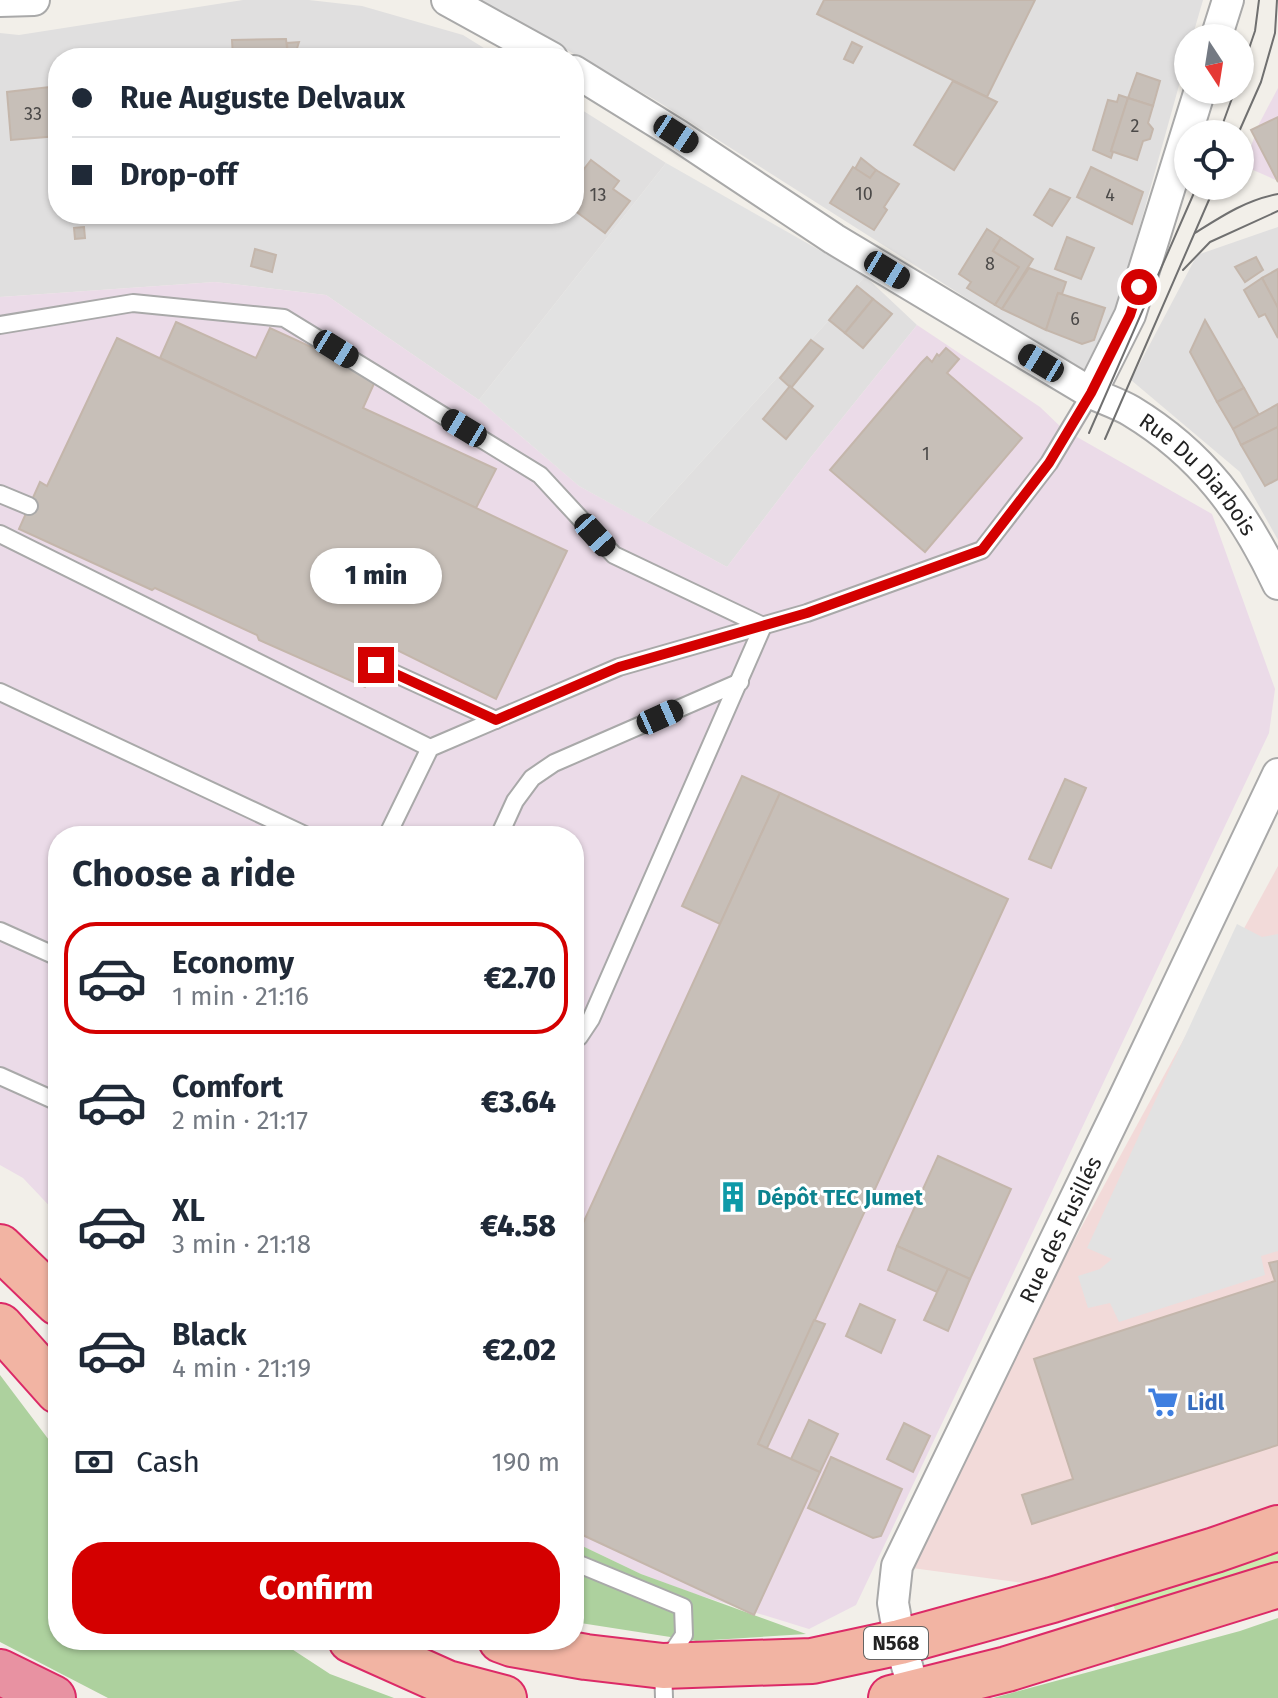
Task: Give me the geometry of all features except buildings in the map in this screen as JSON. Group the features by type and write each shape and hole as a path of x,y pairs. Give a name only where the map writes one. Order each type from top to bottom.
{"highway":[{"path":"0,1247 48,1293"},
{"path":"0,1326 48,1380"},
{"name":"N568","path":"546,1650 586,1657 663,1682 812,1661 900,1642 1082,1591 1278,1528"},
{"name":"N568","path":"903,1696 1064,1652 1278,1585"},
{"path":"373,1650 447,1683 504,1698"},
{"path":"0,1672 53,1698"}],"street":[{"path":"0,1 34,0"},
{"path":"447,0 534,48"},
{"path":"1220,24 1228,0"},
{"name":"Rue Du Diarbois","path":"584,77 834,239 1091,393 1130,411 1187,452 1242,515 1278,584"},
{"path":"1091,393 1130,315 1196,104"},
{"name":"Rue des Fusillés","path":"903,1696 900,1642 893,1603 897,1566 1278,774"}],"lane":[{"path":"0,325 133,303 284,318 540,475 614,555 763,626"},
{"path":"392,826 430,748 619,667 807,613 982,550 1049,463 1091,393"},
{"path":"0,494 29,506"},
{"path":"0,534 430,748"},
{"path":"584,1030 763,626"},
{"path":"376,665 496,720"},
{"path":"504,826 515,801 532,778 543,770 740,682"},
{"path":"0,692 286,826"},
{"path":"0,931 48,953"},
{"path":"0,1076 48,1098"},
{"path":"584,1566 683,1607 684,1635 663,1682"}],"shaded area":[{"path":"243,0 309,0 362,6 463,35 484,48 48,48 48,224 584,224 584,111 666,163 479,400 326,295 215,282 0,297 0,33 19,35"},
{"path":"471,0 1203,0 1196,24 1174,24 1174,103 1109,337 1084,373 657,101 584,60 584,48 564,48 502,13"},
{"path":"1278,88 1278,181 1254,170 1254,138"},
{"path":"666,163 865,276 646,523 579,486 479,400"},
{"path":"1278,227 1278,540 1240,472 1131,380 1197,255"},
{"path":"865,276 917,325 727,567 646,523 829,320"},
{"path":"215,282 326,295 479,400 579,486 727,567 917,325 1040,407 1063,429 1212,514 1275,689 1269,733 856,1605 809,1629 695,1594 641,1574 584,1547 584,826 48,826 48,1204 23,1178 0,1165 0,297"},
{"path":"1278,866 1278,1515 1082,1591 897,1566"},
{"path":"1237,924 1262,937 1278,934 1278,1251 1261,1256 1265,1275 1119,1322 1110,1303 1088,1308 1078,1276 1100,1269 1112,1259 1087,1248"}],"green space":[{"path":"0,1375 48,1439 48,1650 293,1650 330,1674 394,1698 108,1698 0,1642"},
{"path":"584,1547 641,1574 806,1634 696,1641 584,1624"},
{"path":"1278,1547 1278,1565 1119,1618 1112,1603"},
{"path":"1278,1618 1278,1698 993,1698 1240,1631"}],"tram line":[{"path":"1254,34 1259,0"},
{"path":"1244,120 1261,82 1275,33 1277,0"},
{"path":"1224,120 1230,104"},
{"path":"1195,233 1245,204 1278,194"},
{"path":"1089,433 1191,200"},
{"path":"1105,439 1209,200"},
{"path":"1183,270 1210,242 1278,211"}],"place":[{"name":"Dépôt TEC Jumet","path":"733,1197"},
{"name":"Lidl","path":"1163,1402"}],"route":[{"path":"376,665 496,720 619,667 807,613 982,550 1049,463 1091,393 1130,315 1139,287"}]}
